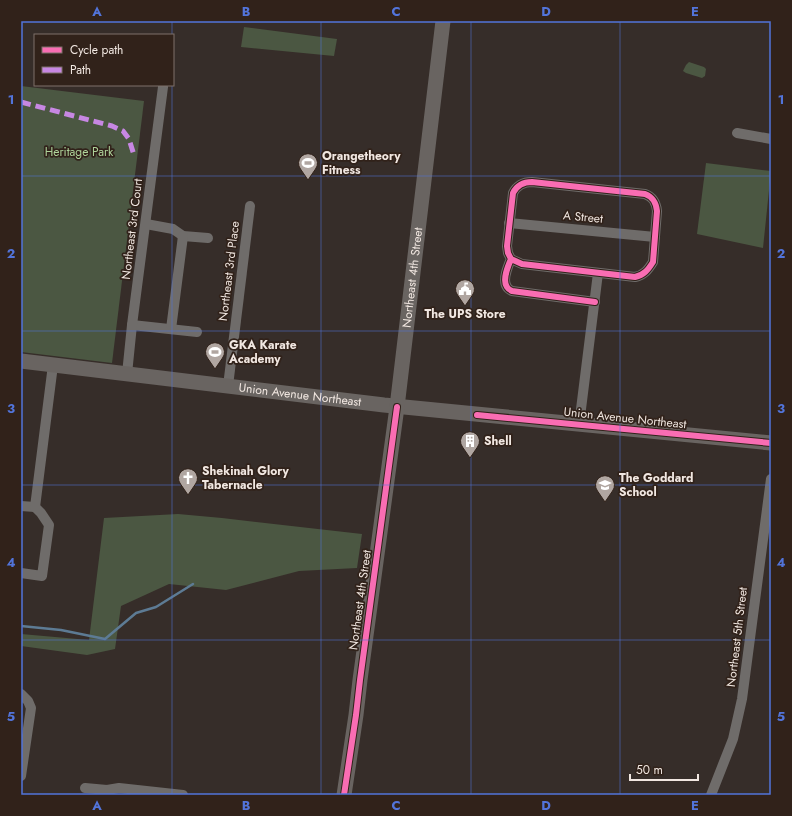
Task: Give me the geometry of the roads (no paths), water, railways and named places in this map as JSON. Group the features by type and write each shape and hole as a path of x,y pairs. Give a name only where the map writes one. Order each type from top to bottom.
{"main road":[{"name":"Northeast 4th Street","path":"344,795 397,407 443,21"},
{"name":"Union Avenue Northeast","path":"21,361 397,407 771,443"}],"street":[{"name":"Northeast 3rd Court","path":"127,374 163,87"},
{"path":"737,133 771,139"},
{"path":"525,182 532,182 645,194 650,196 657,205 658,211 655,237 653,262 645,273 636,277 522,264 511,259 507,246 513,192 515,188 525,182"},
{"name":"Northeast 3rd Place","path":"228,386 250,206"},
{"name":"A Street","path":"509,223 655,237"},
{"path":"146,224 173,229 183,236 208,238"},
{"path":"171,329 183,236"},
{"path":"511,259 507,268 505,283 512,292 595,302"},
{"path":"579,425 598,273"},
{"path":"132,325 197,332"},
{"path":"34,507 52,365"},
{"name":"Northeast 5th Street","path":"712,795 733,739 742,699 771,479"},
{"path":"21,506 34,507 41,512 49,525 42,576 21,574"},
{"path":"21,776 31,708 25,697"},
{"path":"85,788 116,792 183,795"}],"waterway":[{"path":"21,626 61,630 105,639 136,613 156,607 193,584"}],"place":[{"name":"Orangetheory Fitness","path":"308,180"},
{"name":"The UPS Store","path":"465,306"},
{"name":"GKA Karate Academy","path":"215,369"},
{"name":"Shell","path":"470,458"},
{"name":"Shekinah Glory Tabernacle","path":"188,495"},
{"name":"The Goddard School","path":"605,502"}],"park label":[{"name":"Heritage Park","path":"79,152"}]}
